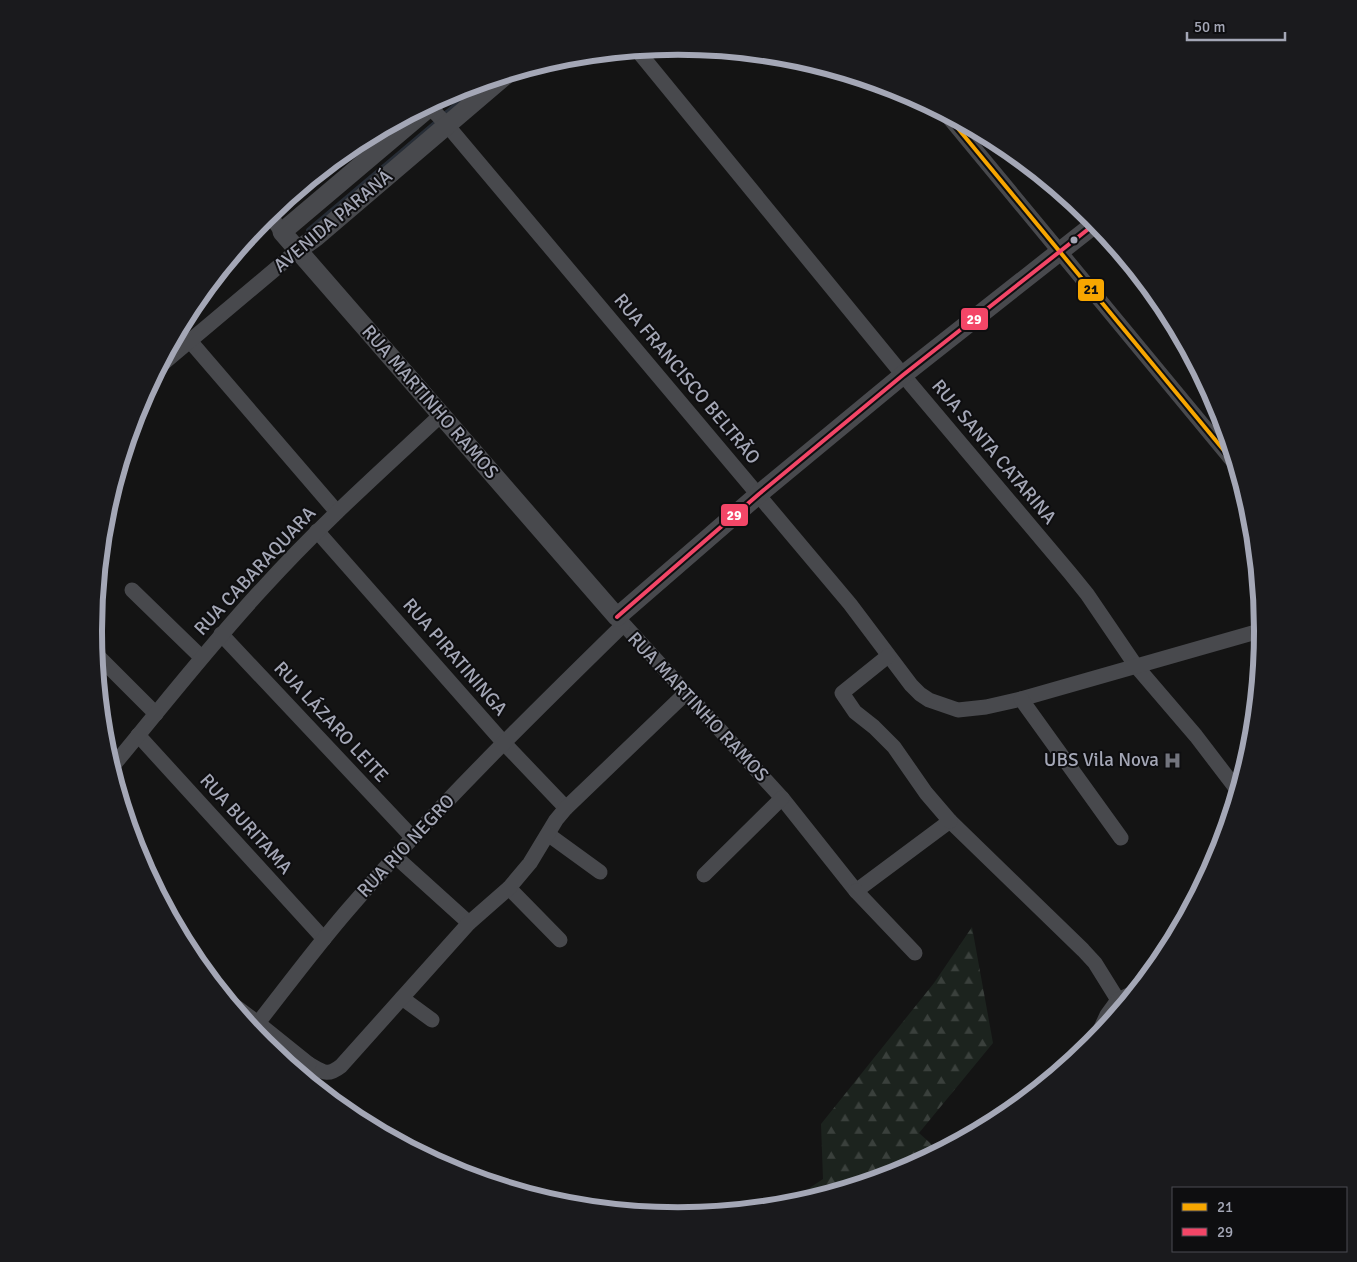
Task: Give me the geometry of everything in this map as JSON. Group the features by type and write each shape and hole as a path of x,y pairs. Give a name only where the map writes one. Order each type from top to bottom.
{"street":[{"name":"RUA SANTA CATARINA","path":"642,56 903,375 1081,587 1136,666 1196,736 1233,785"},
{"name":"AVENIDA PARANÁ","path":"282,232 436,111 463,97"},
{"name":"AVENIDA PARANÁ","path":"174,355 316,237 436,111"},
{"name":"RUA FRANCISCO BELTRÃO","path":"436,111 759,494 850,604 888,656 920,694 944,706 958,710 970,710 1021,699 1254,633"},
{"path":"957,127 1226,453"},
{"name":"RUA MARTINHO RAMOS","path":"274,221 620,621 782,798 856,891 915,953"},
{"name":"RUA RIO NEGRO","path":"258,1023 324,939 413,838 620,621 759,494 903,375 1090,228"},
{"path":"190,341 337,512"},
{"name":"RUA CABARAQUARA","path":"118,760 221,634 317,531 441,415"},
{"name":"RUA PIRATININGA","path":"317,531 503,742 566,808"},
{"path":"132,590 202,657"},
{"name":"RUA LÁZARO LEITE","path":"221,634 413,838"},
{"path":"888,656 842,692 855,712 874,727 894,747 926,793 950,822 1095,963 1118,1000"},
{"path":"104,662 156,714"},
{"path":"305,1069 326,1073 333,1072 341,1066 469,923 508,888 530,863 549,835 552,826 566,808 686,693"},
{"path":"1021,699 1121,838"},
{"name":"RUA BURITAMA","path":"138,735 324,939"},
{"path":"704,875 782,798"},
{"path":"856,891 950,822"},
{"path":"549,835 600,872"},
{"path":"396,857 469,923"},
{"path":"508,888 560,940"},
{"path":"402,998 432,1020"},
{"path":"1106,1017 1118,1000 1122,998"},
{"path":"253,1019 305,1069"}],"green space":[{"path":"972,927 993,1043 919,1133 935,1147 864,1176 801,1194 823,1179 821,1124 934,983"}],"waterway":[{"path":"443,115 465,96"},
{"path":"308,230 438,120"}],"transit line":[{"name":"21","path":"957,127 1226,453"},
{"name":"29","path":"617,617 759,494 903,375 1090,228"}],"place":[{"name":"UBS Vila Nova","path":"1173,760"}]}
